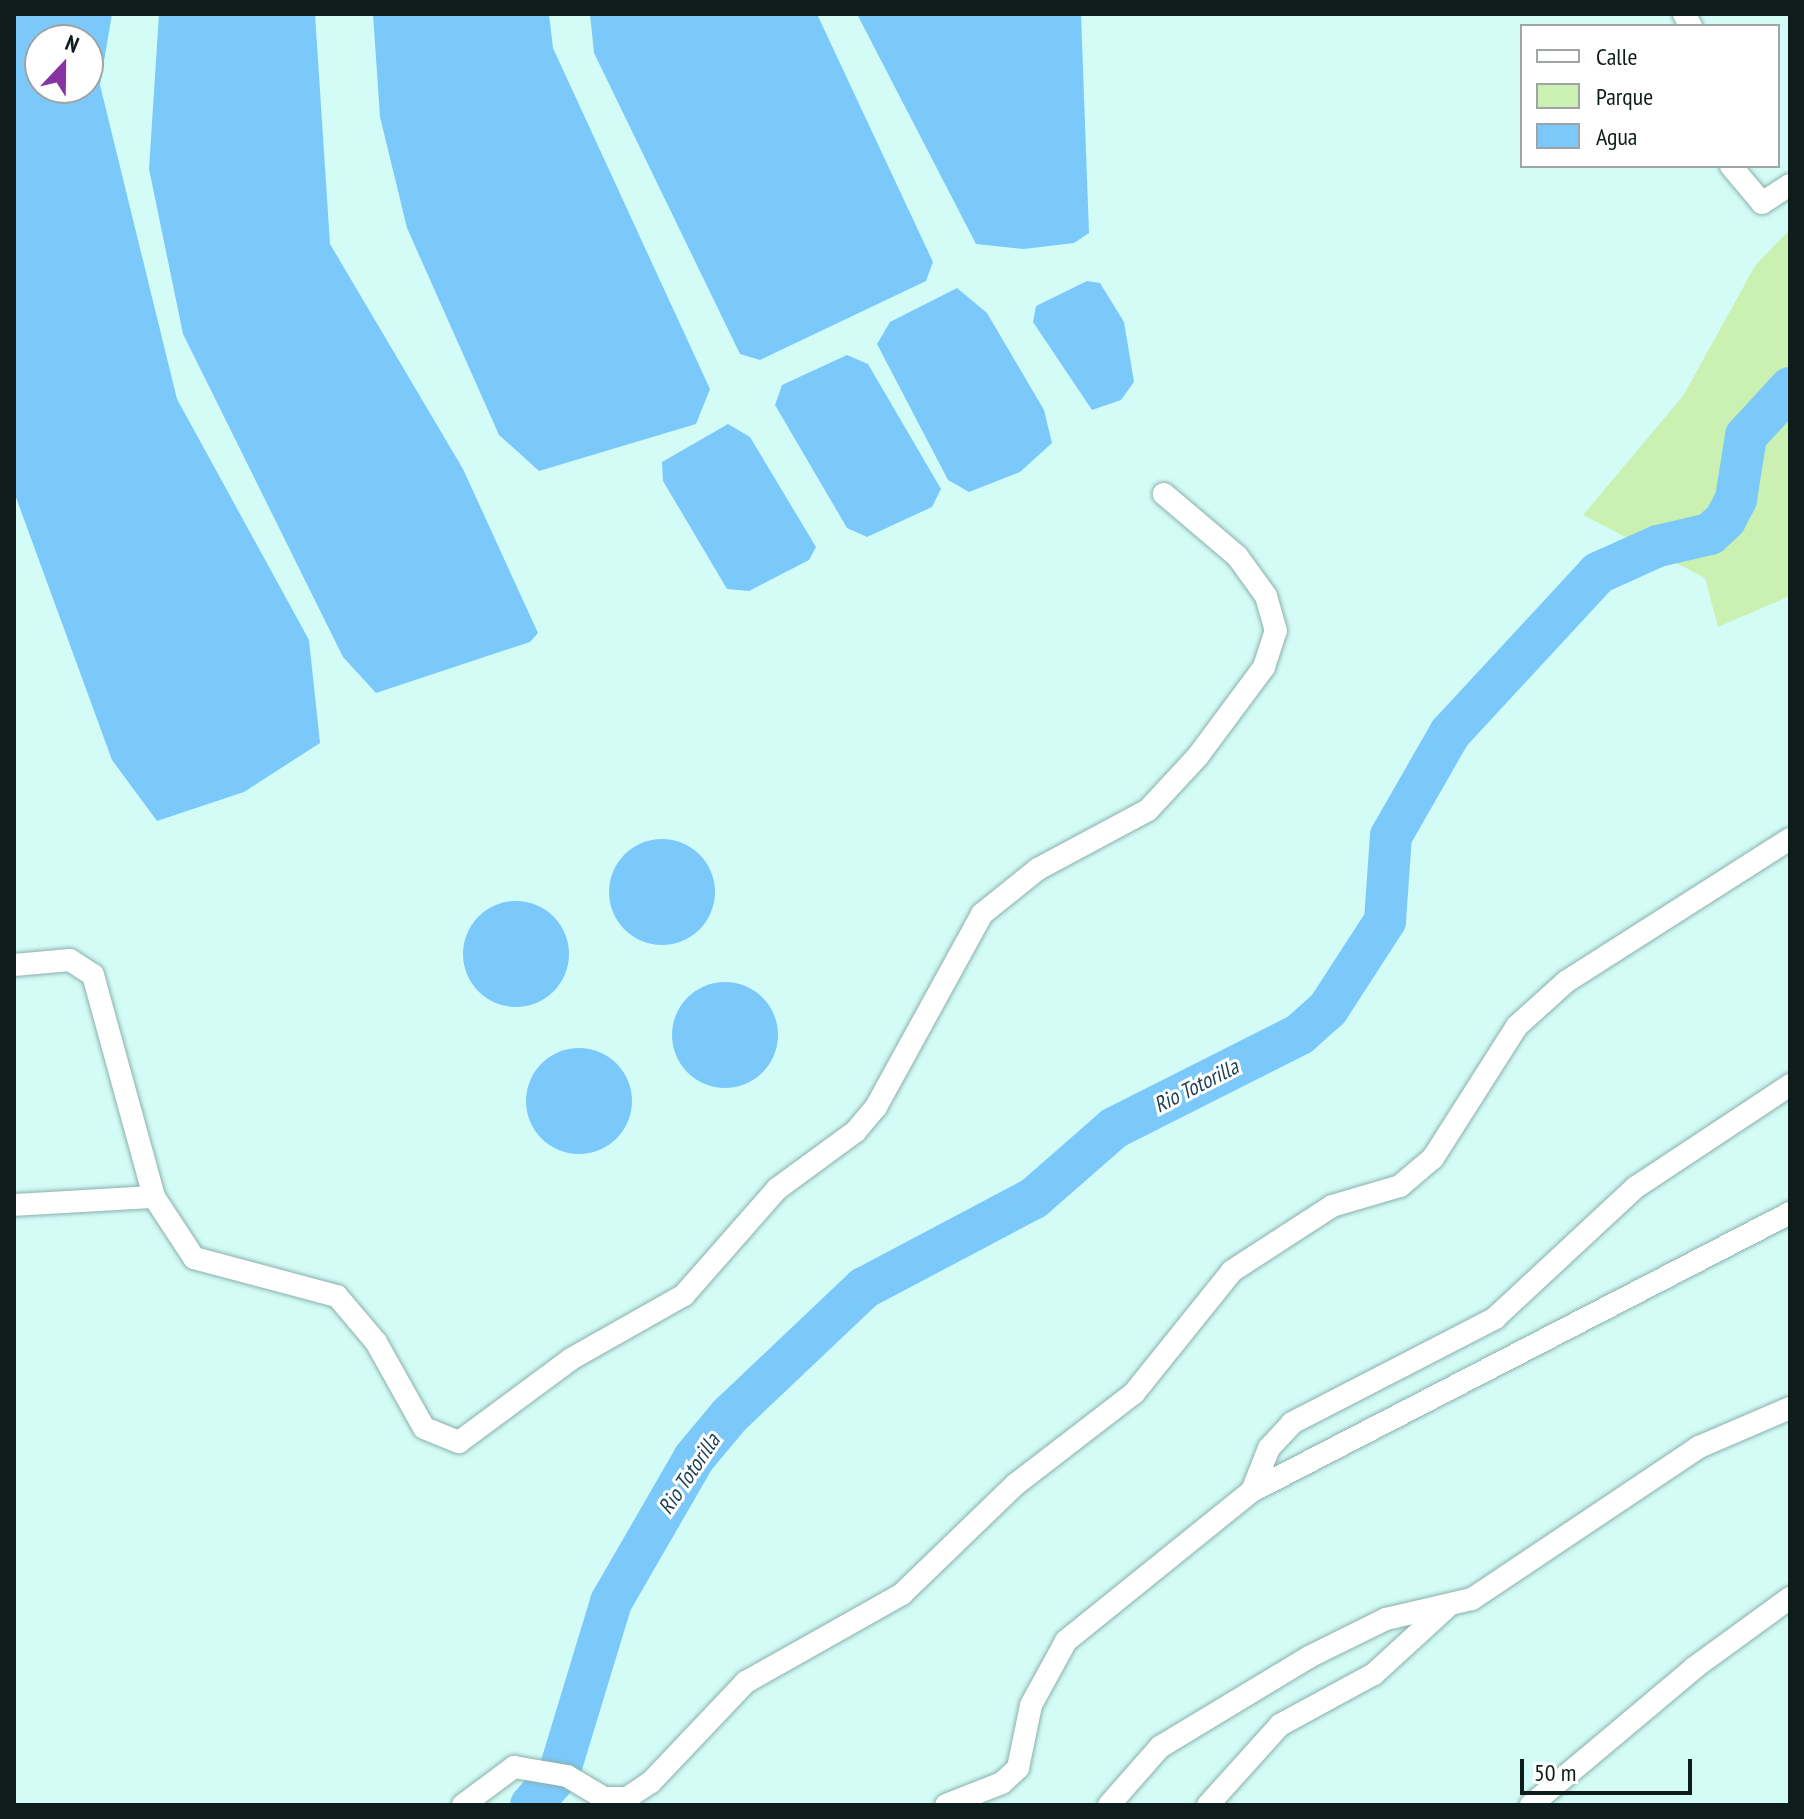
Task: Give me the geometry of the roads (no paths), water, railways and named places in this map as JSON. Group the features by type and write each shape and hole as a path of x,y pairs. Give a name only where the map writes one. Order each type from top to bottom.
{"street":[{"path":"1733,168 1762,203 1790,185"},
{"path":"14,965 70,960 93,975 154,1197 194,1258 313,1287 355,1311 424,1428 440,1439 459,1442 571,1359 684,1295 777,1189 855,1132 876,1107 982,914 1038,869 1148,810 1264,667 1276,631 1266,596 1198,516 1164,494"},
{"path":"463,1805 514,1767 567,1776 604,1798 627,1798 651,1782 746,1682 902,1594 1016,1484 1134,1393 1232,1271 1332,1206 1400,1186 1433,1158 1517,1026 1567,981 1790,839"},
{"path":"1252,1491 1269,1448 1292,1423 1495,1318 1636,1187 1790,1085"},
{"path":"14,1205 154,1197"},
{"path":"946,1805 1002,1783 1018,1768 1031,1705 1066,1641 1252,1491 1790,1213"},
{"path":"1109,1805 1160,1747 1309,1657 1386,1619 1472,1599 1699,1447 1790,1408"},
{"path":"1531,1805 1694,1668 1790,1598"},
{"path":"1208,1805 1280,1725 1374,1674 1448,1607"}],"water":[{"path":"14,14 112,14 104,61 104,24 24,24 24,104 104,104 104,101 177,399 309,640 320,743 244,792 157,821 112,760 14,492"},
{"path":"159,14 315,14 330,244 463,469 538,633 530,642 376,693 343,657 183,334 149,169"},
{"path":"373,14 549,14 553,48 710,389 696,424 539,471 499,435 407,228 380,117"},
{"path":"590,14 817,14 933,262 926,281 760,360 740,354 594,53"},
{"path":"857,14 1081,14 1089,233 1074,243 1024,249 976,244"},
{"path":"1087,281 1100,283 1124,322 1134,382 1121,400 1092,410 1033,322 1036,306"},
{"path":"957,288 987,313 1044,410 1052,443 1020,472 969,492 948,480 877,344 890,322"},
{"path":"847,355 868,364 941,489 932,507 867,537 847,528 775,405 782,385"},
{"path":"728,424 750,437 816,547 809,560 749,591 727,589 663,481 662,462"},
{"path":"662,839 682,843 700,854 711,872 715,892 711,912 700,930 682,941 662,945 642,941 624,930 613,912 609,892 613,872 624,854 642,843"},
{"path":"516,901 536,905 554,916 565,934 569,954 565,974 554,992 536,1003 516,1007 496,1003 478,992 467,974 463,954 467,934 478,916 496,905"},
{"path":"725,982 745,986 763,997 774,1015 778,1035 774,1055 763,1073 745,1084 725,1088 705,1084 687,1073 676,1055 672,1035 676,1015 687,997 705,986"},
{"path":"579,1048 599,1052 617,1063 628,1081 632,1101 628,1121 617,1139 599,1150 579,1154 559,1150 541,1139 530,1121 526,1101 530,1081 541,1063 559,1052"}],"waterway":[{"name":"Rio Totorilla","path":"560,1770 611,1602 694,1458 730,1415 864,1288 1034,1198 1114,1128 1300,1034 1328,1009 1385,921 1391,836 1450,733 1598,573 1658,546 1710,534 1725,520 1736,499 1746,436 1790,388"},
{"name":"Rio Totorilla","path":"531,1805 557,1776"}]}
